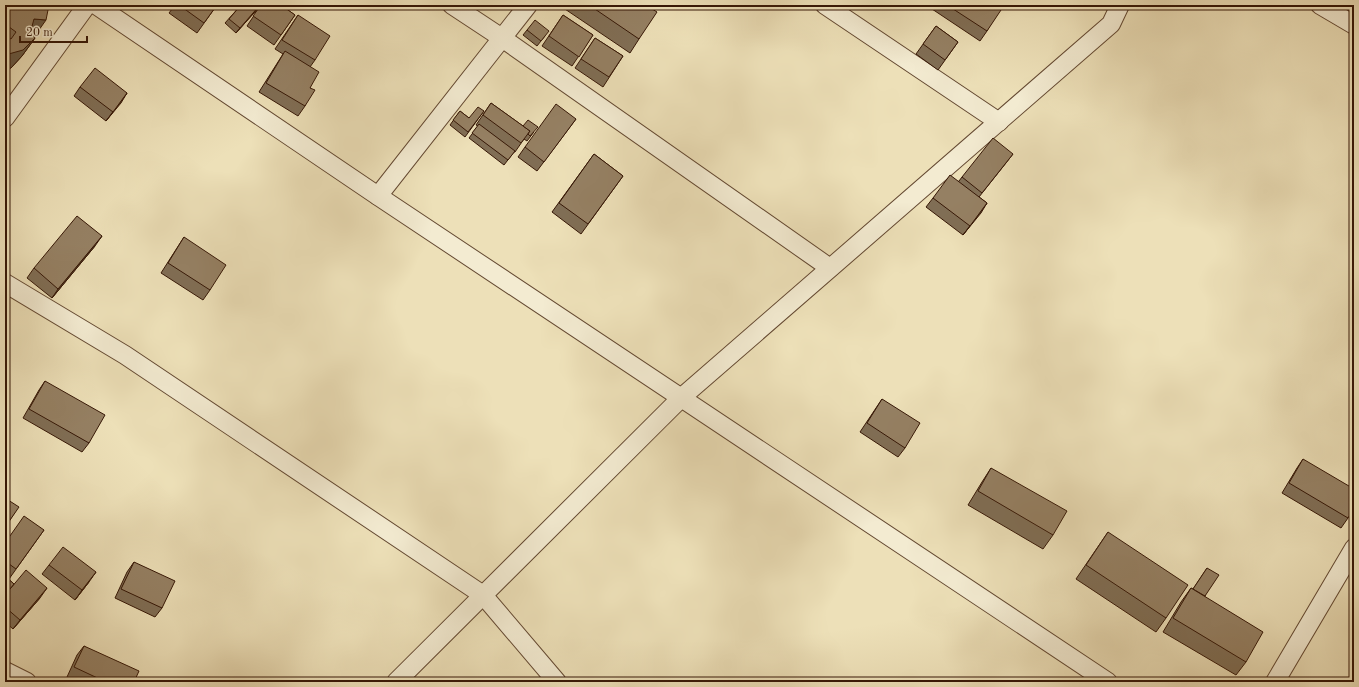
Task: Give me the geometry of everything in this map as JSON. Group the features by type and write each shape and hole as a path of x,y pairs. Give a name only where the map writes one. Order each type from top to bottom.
{"street":[{"path":"5,118 87,5"},
{"path":"96,5 378,196 1108,682"},
{"path":"452,5 502,38 830,268"},
{"path":"378,196 528,5"},
{"path":"825,5 999,122"},
{"path":"396,682 682,397 1111,24 1120,5"},
{"path":"1320,5 1354,25"},
{"path":"5,283 125,355 483,595 557,682"},
{"path":"1275,682 1354,548"},
{"path":"5,671 27,682"}],"building":[{"path":"5,5 49,5 46,20 34,19 31,30 35,38 23,50 5,55 5,36 11,39 16,32 5,24"},
{"path":"179,5 217,5 204,23"},
{"path":"241,5 260,5 240,28 229,19"},
{"path":"261,5 281,5 295,15 281,35 253,16"},
{"path":"589,5 646,5 657,12 639,39"},
{"path":"947,5 1000,5 1003,7 987,31"},
{"path":"298,15 330,36 315,60 282,40"},
{"path":"563,15 593,35 579,57 549,36"},
{"path":"535,20 549,31 541,41 527,30"},
{"path":"936,26 958,42 945,60 923,44"},
{"path":"595,38 623,56 609,77 581,59"},
{"path":"285,51 319,72 310,88 315,90 305,106 266,83"},
{"path":"95,68 127,93 113,112 80,87"},
{"path":"491,103 530,131 521,143 483,115"},
{"path":"556,104 576,119 544,162 525,147"},
{"path":"478,107 484,111 468,132 453,120 460,111 469,118"},
{"path":"528,120 538,127 530,136 528,134 530,131 523,126"},
{"path":"479,124 515,151 508,160 472,133"},
{"path":"993,138 1013,154 982,193 962,177"},
{"path":"594,154 623,176 588,224 559,203"},
{"path":"950,175 987,203 970,226 933,198"},
{"path":"77,216 102,236 58,289 34,268"},
{"path":"184,237 226,265 210,290 168,263"},
{"path":"45,381 105,415 89,443 29,409"},
{"path":"882,399 920,423 905,448 867,423"},
{"path":"1303,459 1354,489 1354,508 1348,518 1289,483"},
{"path":"991,468 1067,511 1053,535 978,491"},
{"path":"5,498 19,507 8,523 5,521"},
{"path":"24,516 44,530 16,569 5,561 5,543"},
{"path":"1108,532 1188,585 1166,618 1086,565"},
{"path":"63,547 96,572 82,590 49,565"},
{"path":"134,562 175,581 162,608 121,589"},
{"path":"1207,568 1219,575 1205,596 1193,589"},
{"path":"26,570 47,588 20,620 5,607 5,595"},
{"path":"5,576 14,584 5,595"},
{"path":"1191,588 1263,632 1246,662 1173,618"},
{"path":"84,646 139,671 134,682 106,682 74,667"}]}
